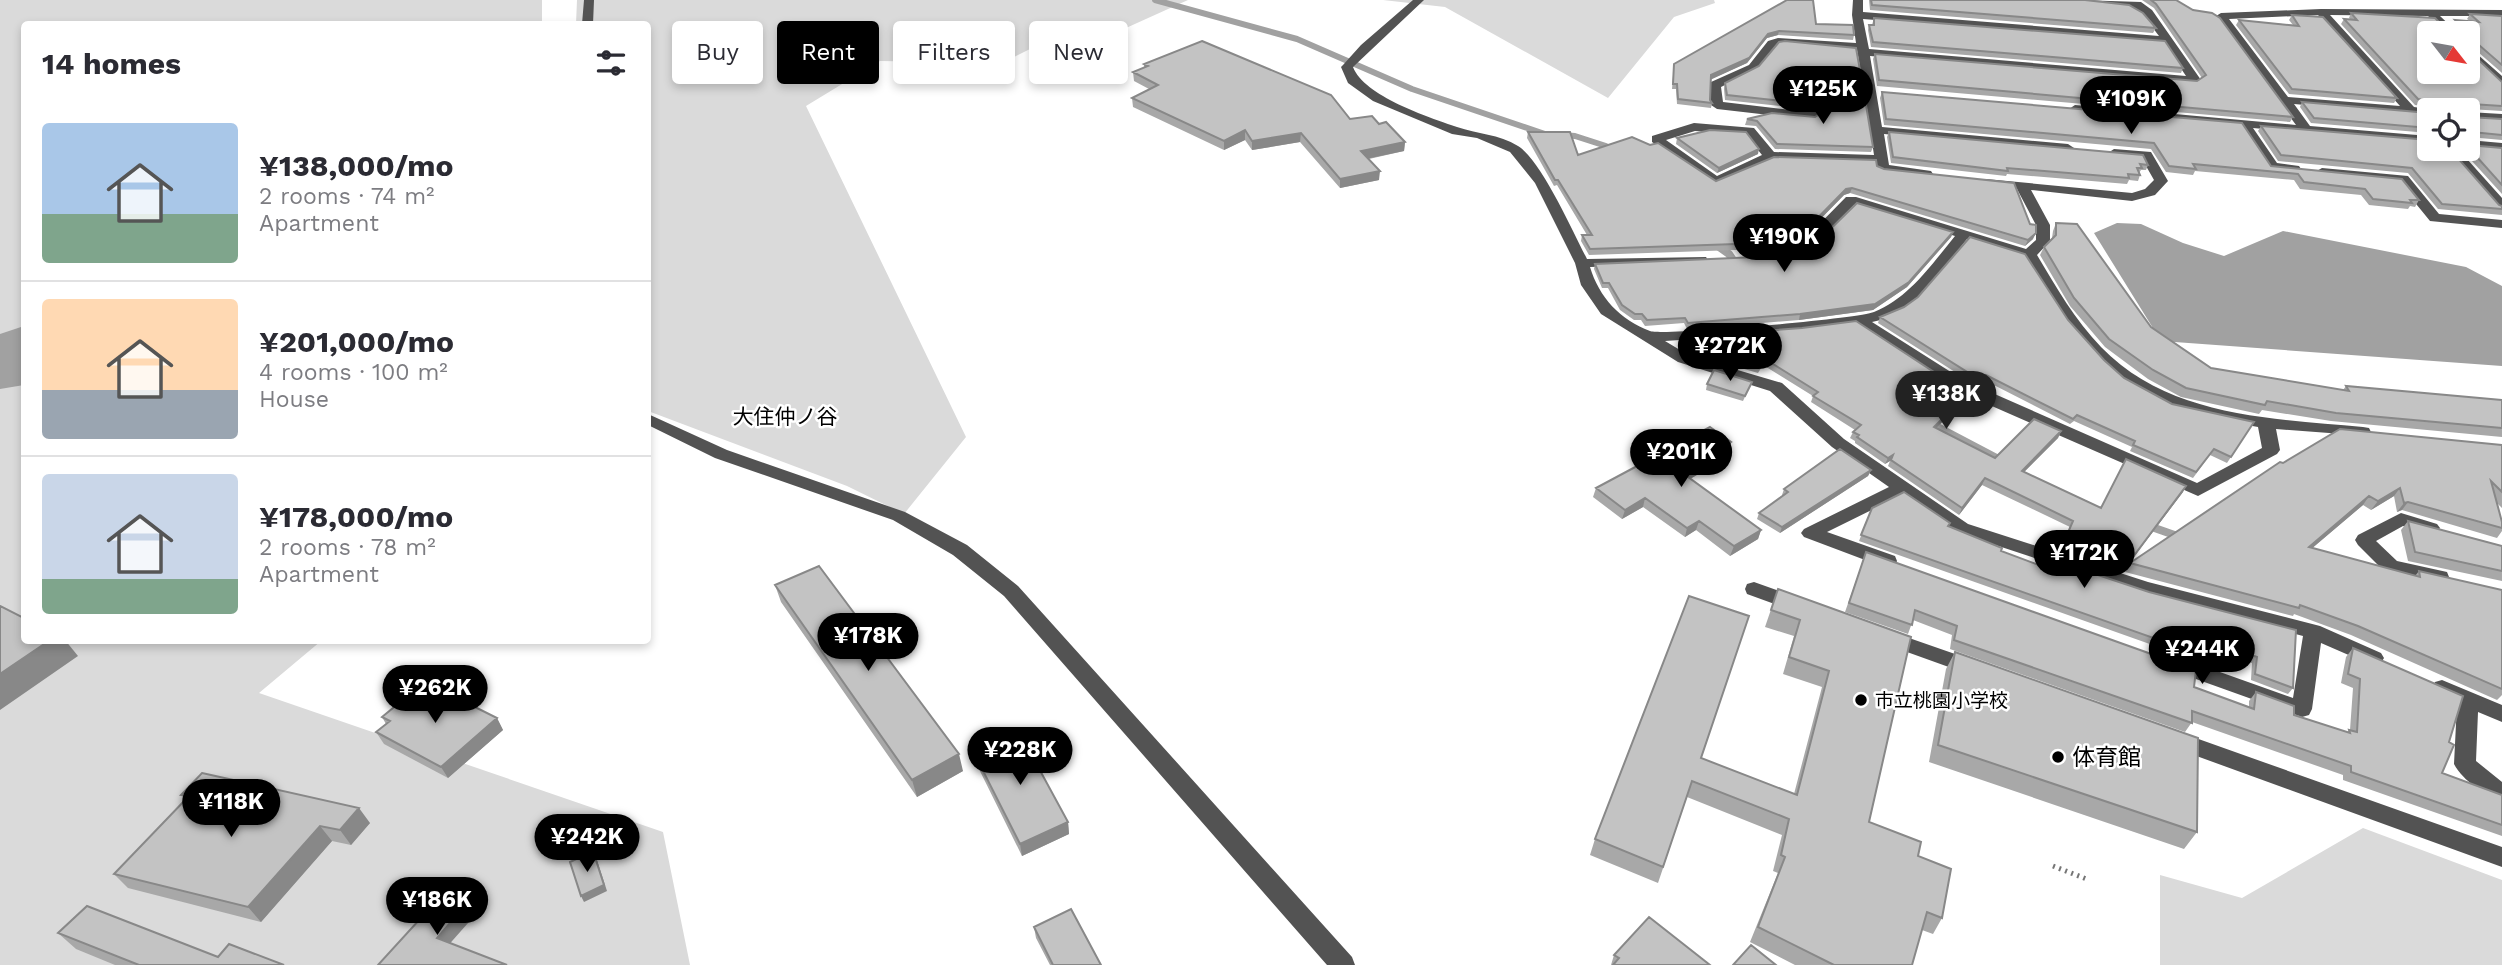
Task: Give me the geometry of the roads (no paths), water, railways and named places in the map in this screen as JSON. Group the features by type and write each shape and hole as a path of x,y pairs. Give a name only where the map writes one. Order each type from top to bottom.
{"street":[{"path":"588,21 589,0"},
{"path":"1419,0 1347,66 1352,80 1377,98 1415,116 1515,149 1541,182 1582,263 1588,285 1606,311 1684,359 1776,387 1838,443 1962,528 2146,588 2313,631 2396,668"},
{"path":"1858,0 1857,15 1862,49 1883,168 1946,176"},
{"path":"1883,92 1870,95 1830,95 1816,99 1814,116 1717,105 1715,85 1753,67 1772,43 1782,40 2195,80 2148,12 2134,2 2084,0"},
{"path":"2321,12 2411,111"},
{"path":"2306,129 2221,16 2321,12 2502,13"},
{"path":"2431,13 2439,21"},
{"path":"1857,15 2168,40"},
{"path":"2480,61 2502,83"},
{"path":"2285,100 2417,111"},
{"path":"2063,108 2417,139"},
{"path":"2480,117 2502,118"},
{"path":"2243,123 2273,167 2403,179 2435,218 2502,224"},
{"path":"1770,156 1750,131 1694,127 1656,139 1716,181 1770,156 1832,156 1882,160"},
{"path":"1877,130 2079,150"},
{"path":"2480,145 2502,147"},
{"path":"1971,179 2132,197 2150,191 2161,181 2146,155 2106,152"},
{"path":"2462,161 2502,206"},
{"path":"2022,186 2043,225 2043,241 2029,254"},
{"path":"1757,258 1797,255 1851,200 2029,254 2062,310 2097,352 2141,385 2174,403 2266,423 2377,433"},
{"path":"1649,337 1800,327 1876,317 1903,302 1923,284 1964,234"},
{"path":"1582,263 1713,260"},
{"path":"1858,320 1959,385 2198,490 2271,450 2266,423"},
{"path":"651,420 721,454 898,516 960,550 1011,591 1343,965"},
{"path":"1900,565 1810,533 1901,488"},
{"path":"2451,534 2401,519 2364,540 2391,566 2453,580"},
{"path":"1754,589 1819,613"},
{"path":"1872,631 1990,674"},
{"path":"2159,658 2302,709 2313,631"},
{"path":"2420,678 2502,714"},
{"path":"2468,699 2465,764 2493,788 2502,792"},
{"path":"2161,735 2502,857"}],"waterway":[{"path":"1155,0 1297,39 1412,89 1545,134"},
{"path":"1562,135 1575,136 1606,146 1611,155"},
{"path":"1715,244 1729,254 1737,266"},
{"path":"1928,422 2006,463"},
{"path":"2146,525 2183,538"}],"place":[{"name":"市立桃園小学校","path":"1861,700"},
{"name":"体育館","path":"2058,757"}],"district":[{"name":"大住仲ノ谷","path":"785,416"}]}
